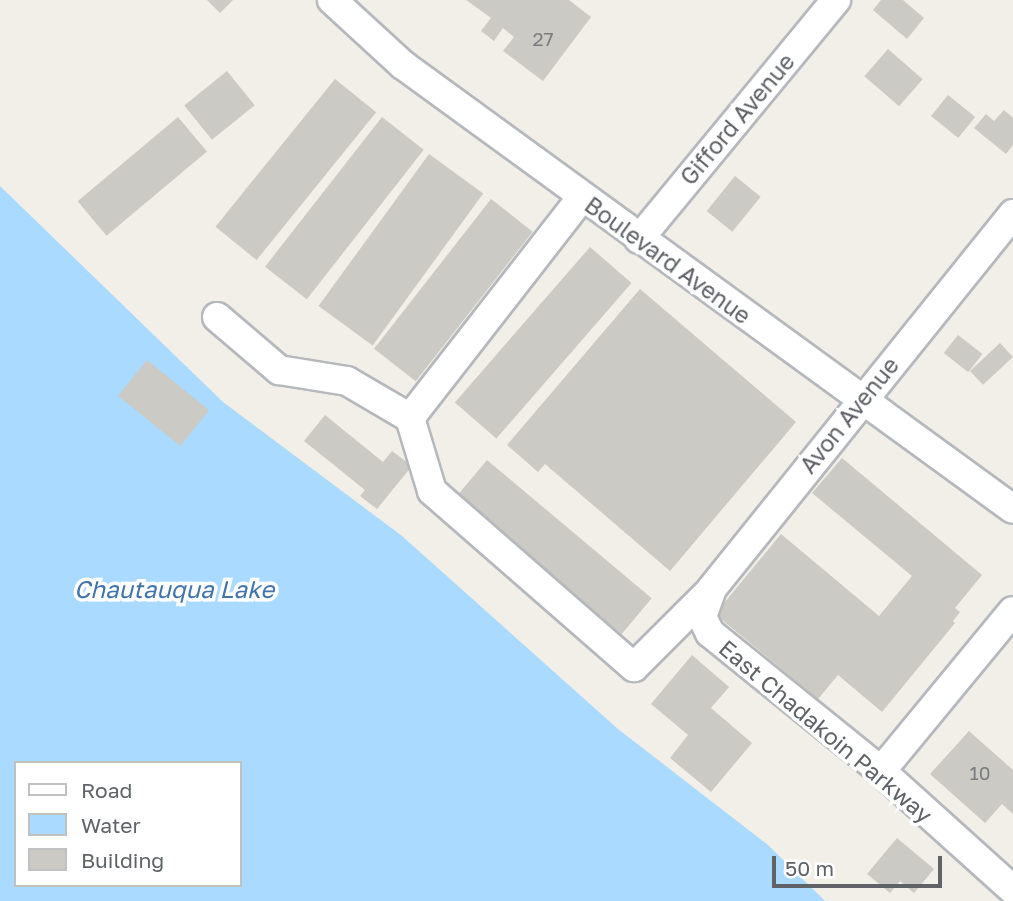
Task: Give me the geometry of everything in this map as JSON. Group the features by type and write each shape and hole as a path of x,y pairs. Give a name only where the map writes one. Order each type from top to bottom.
{"street":[{"name":"Boulevard Avenue","path":"332,0 403,65 1013,509"},
{"name":"Gifford Avenue","path":"639,239 836,0"},
{"path":"410,418 582,197"},
{"name":"Avon Avenue","path":"706,624 704,605 712,589 861,399 1013,214"},
{"path":"217,317 279,370 347,381 410,418 432,491 634,667 712,589"},
{"path":"881,771 1013,611"},
{"name":"East Chadakoin Parkway","path":"706,624 710,634 881,771 1013,890"}],"water":[{"name":"Chautauqua Lake","path":"0,186 223,402 402,536 618,729 768,845 825,901 0,901"}],"building":[{"path":"207,0 233,0 220,13"},
{"path":"466,0 569,0 591,17 543,81 503,51 514,37 503,28 494,41 481,31 491,18"},
{"path":"881,0 903,0 924,18 907,39 873,10"},
{"path":"888,49 923,79 899,106 864,76"},
{"path":"227,71 255,105 212,140 184,106"},
{"path":"335,79 376,112 257,260 215,227"},
{"path":"948,95 975,117 958,138 931,116"},
{"path":"1004,110 1013,118 1013,145 1006,154 974,128 986,114 994,121"},
{"path":"178,117 207,151 107,236 78,201"},
{"path":"382,117 424,150 307,299 265,267"},
{"path":"429,154 483,193 373,345 318,306"},
{"path":"735,176 761,197 732,232 707,211"},
{"path":"491,199 533,232 416,381 374,349"},
{"path":"590,247 632,283 496,439 455,402"},
{"path":"640,289 796,422 670,571 545,464 538,472 507,445"},
{"path":"958,335 982,354 968,372 944,353"},
{"path":"1000,343 1013,357 983,385 970,371"},
{"path":"147,360 209,410 180,446 118,396"},
{"path":"325,415 383,462 392,451 412,466 377,509 360,496 365,490 304,441"},
{"path":"842,458 982,575 955,608 960,612 953,621 955,623 882,712 838,675 818,699 715,614 781,534 879,616 912,576 812,493"},
{"path":"487,460 652,598 621,634 457,496"},
{"path":"692,655 729,687 711,708 752,743 711,792 670,758 688,735 651,704"},
{"path":"969,731 1013,770 1013,814 1002,804 985,823 930,774"},
{"path":"897,838 934,869 914,893 900,881 890,893 867,874"}]}
